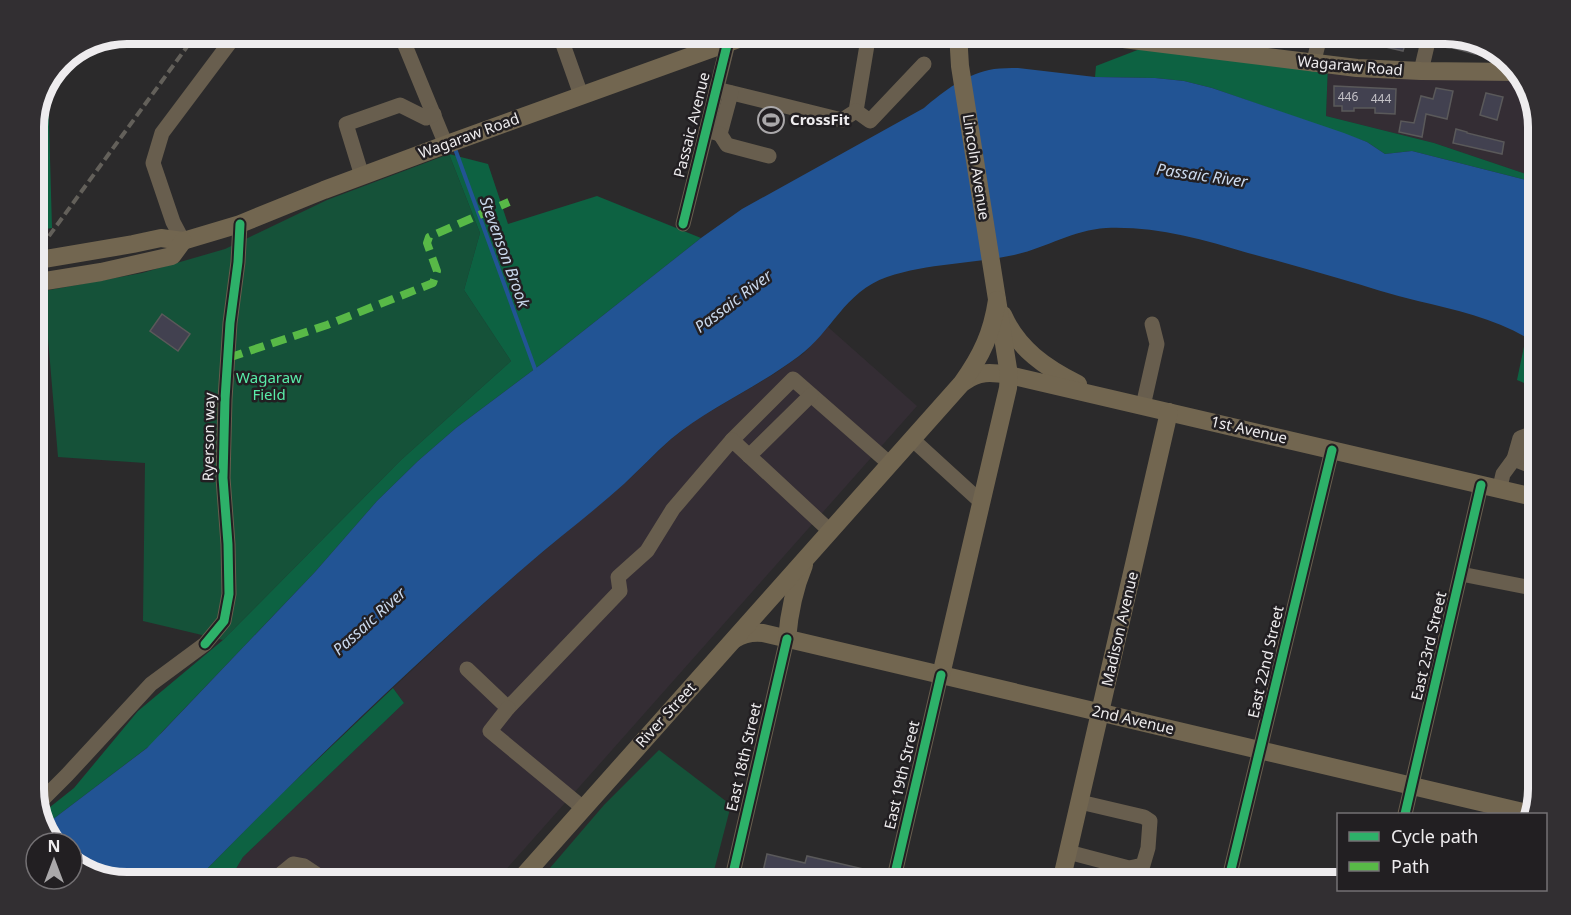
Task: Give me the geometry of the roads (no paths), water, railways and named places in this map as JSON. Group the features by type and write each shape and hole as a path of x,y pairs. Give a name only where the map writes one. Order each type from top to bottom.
{"main road":[{"name":"Wagaraw Road","path":"44,259 161,238 183,241 240,224 713,44"},
{"name":"Lincoln Avenue","path":"959,44 960,66 1009,375"},
{"name":"Wagaraw Road","path":"1200,44 1313,64 1388,70 1506,72"},
{"name":"Wagaraw Road","path":"44,281 101,272 172,256 183,241"},
{"name":"River Street","path":"527,872 962,383 982,352 989,336 997,300"},
{"path":"997,300 1013,333 1034,358 1064,377 1119,400"},
{"name":"1st Avenue","path":"962,383 978,374 988,372 1009,375 1528,495"},
{"name":"East 19th Street","path":"940,675 1008,388 1009,375"},
{"name":"Madison Avenue","path":"1063,872 1169,412"},
{"path":"1492,486 1528,488"},
{"name":"River Street","path":"787,639 790,614 799,578 814,548"},
{"name":"2nd Avenue","path":"735,639 752,632 763,633 1524,812"}],"street":[{"path":"183,241 172,222 153,163 162,133 229,44"},
{"path":"405,44 446,145"},
{"path":"563,44 581,95"},
{"name":"Passaic Avenue","path":"683,224 713,132 716,89 727,44"},
{"path":"716,89 842,120 856,111 867,44"},
{"path":"1313,64 1318,44"},
{"path":"1421,71 1427,44"},
{"path":"856,111 870,121 924,64"},
{"path":"731,93 713,132 727,145 769,156"},
{"path":"362,176 345,124 400,105 426,118 434,114"},
{"name":"Ryerson way","path":"44,798 151,684 205,644 224,621 229,594 223,478 225,399 240,224"},
{"path":"1143,406 1157,344 1152,324"},
{"path":"584,808 490,731 508,708 620,591 618,577 647,551 673,509 732,440 793,379 890,464"},
{"path":"749,456 810,394"},
{"name":"East 23rd Street","path":"1405,813 1461,574 1492,486 1514,459 1520,438 1527,435"},
{"path":"912,439 981,502"},
{"path":"732,440 830,531"},
{"name":"East 22nd Street","path":"1230,872 1332,450"},
{"path":"1514,459 1527,453"},
{"path":"1514,459 1528,465"},
{"path":"1461,574 1527,587"},
{"name":"East 18th Street","path":"733,872 787,639"},
{"path":"467,669 508,708"},
{"name":"East 19th Street","path":"895,872 940,675"},
{"path":"1068,852 1129,868 1143,865 1148,848 1150,821 1144,817 1080,802"},
{"path":"283,872 293,864 304,866 313,872"}],"water":[{"name":"Passaic River","path":"1018,68 1095,77 1184,81 1212,88 1344,133 1367,142 1385,154 1412,151 1527,180 1527,338 1510,329 1465,313 1213,243 1178,234 1142,229 1094,229 1014,255 934,266 887,277 860,292 821,336 799,356 671,439 624,484 526,566 399,681 204,872 126,872 105,869 84,859 84,831 55,831 50,821 147,748 315,572 377,501 456,428 701,238 742,209 924,108 965,79 984,71"}],"waterway":[{"name":"Stevenson Brook","path":"454,146 535,369"}],"railway":[{"path":"44,243 189,44"}],"place":[{"name":"CrossFit","path":"771,120"}],"park label":[{"name":"Wagaraw Field","path":"269,386"}]}
